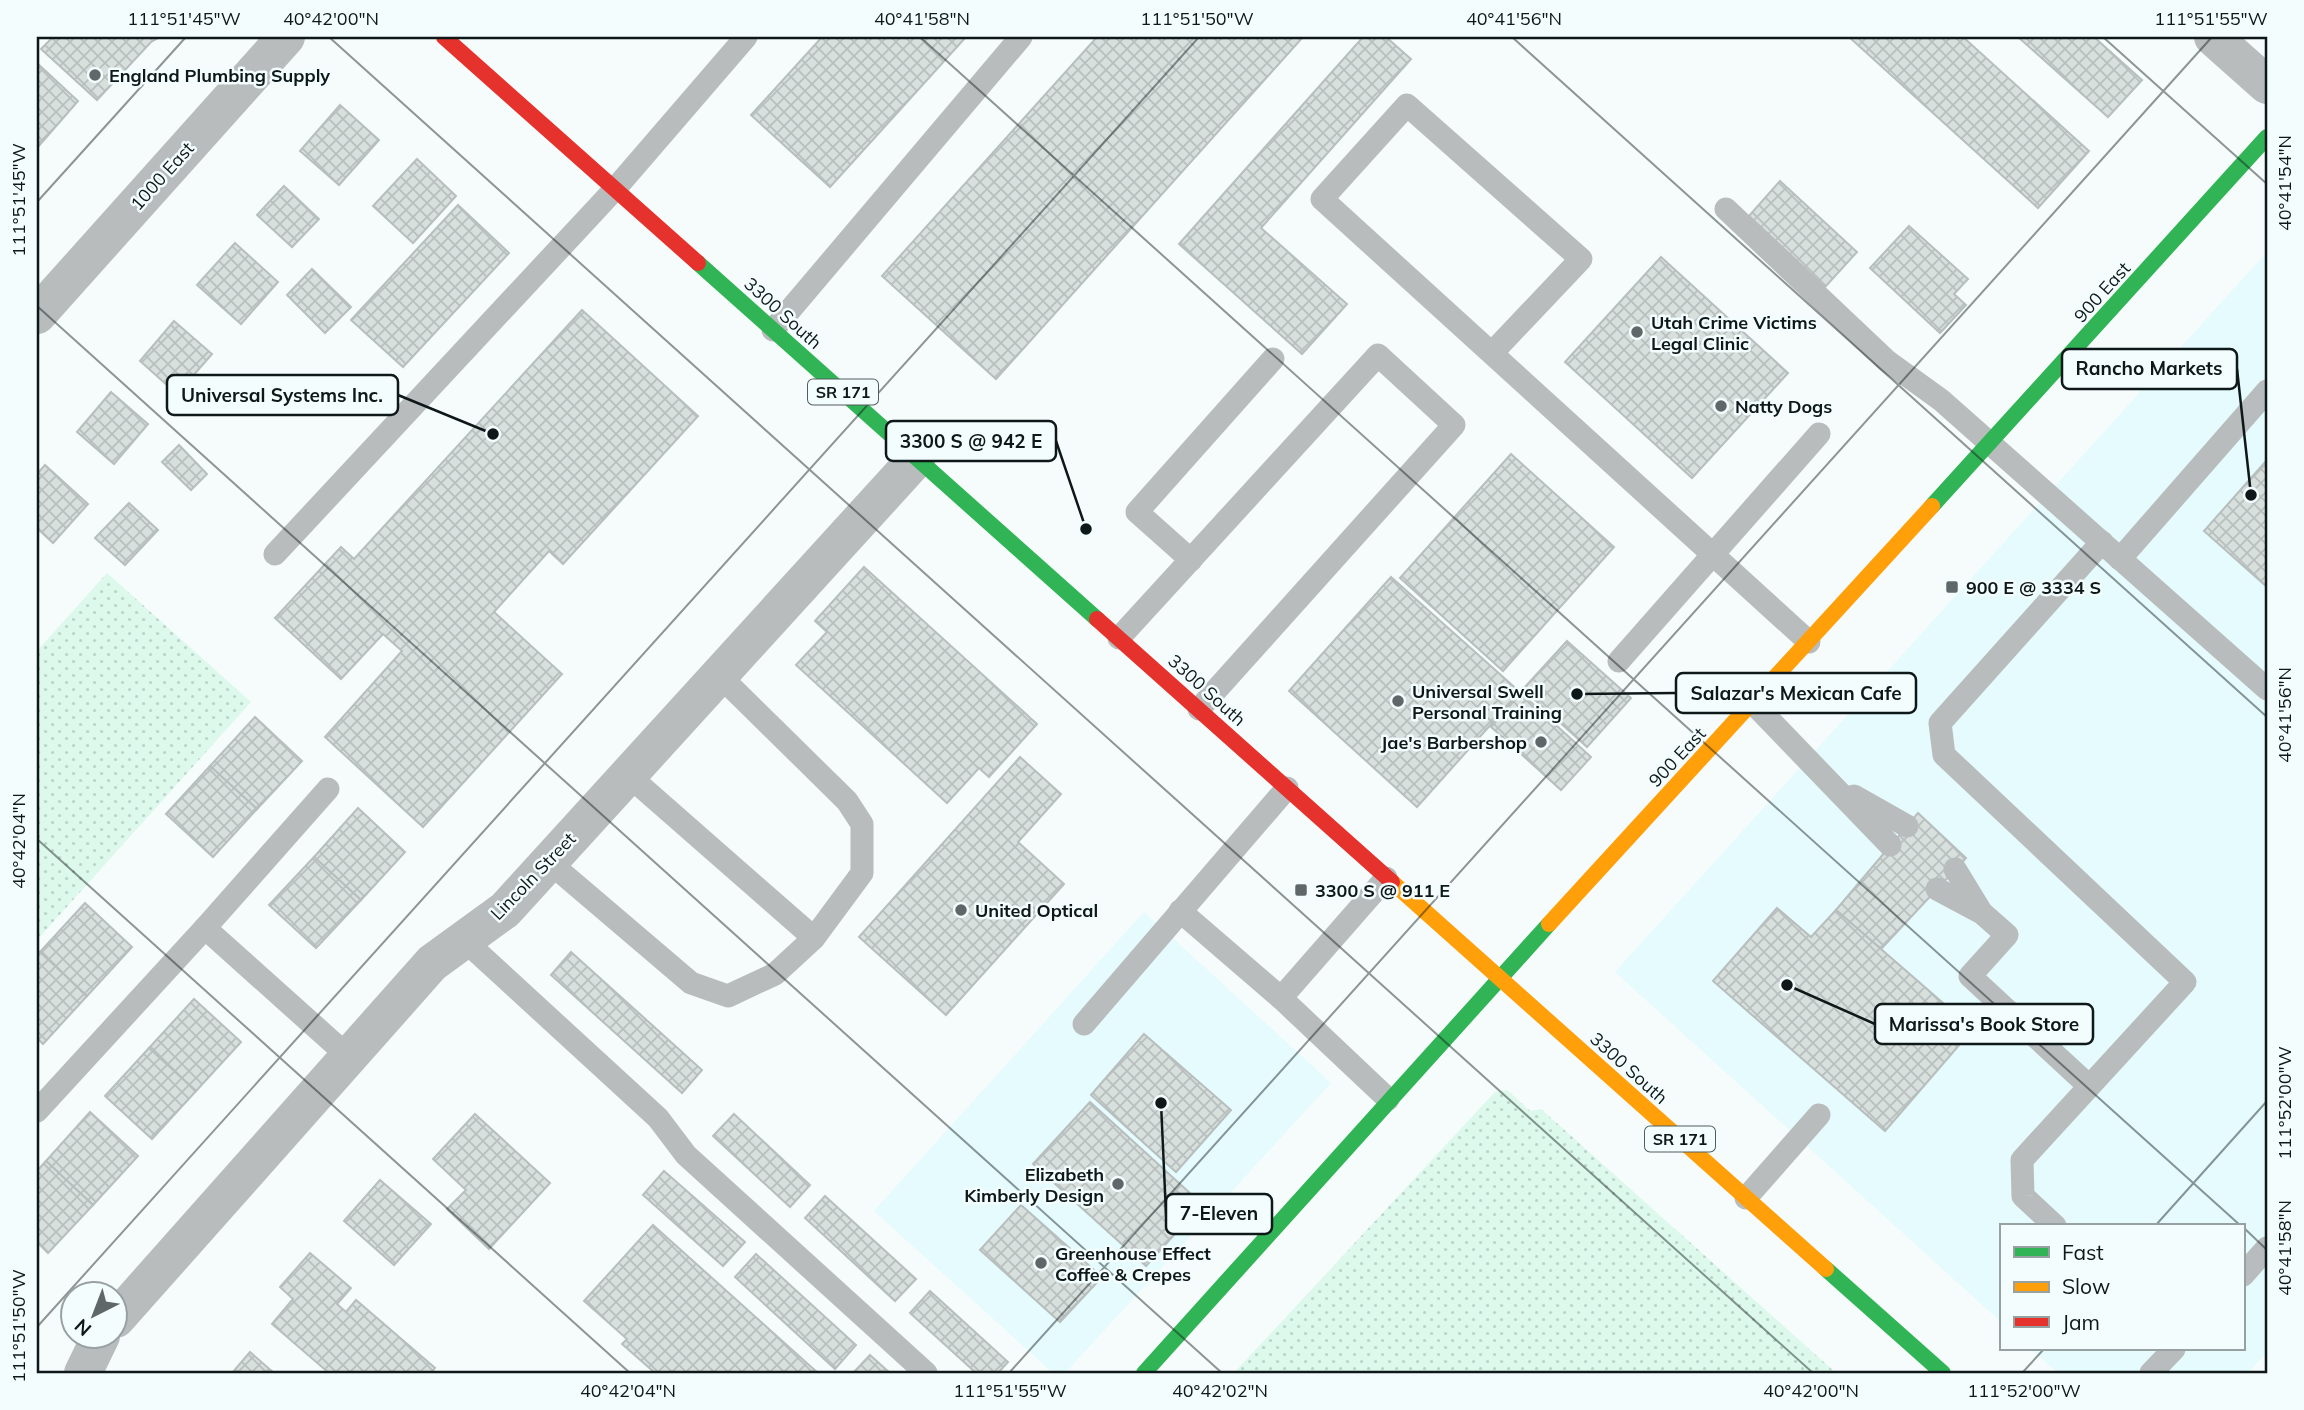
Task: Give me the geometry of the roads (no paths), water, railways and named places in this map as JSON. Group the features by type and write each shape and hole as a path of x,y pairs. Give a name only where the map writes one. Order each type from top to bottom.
{"main road":[{"name":"3300 South","path":"444,37 1943,1373"},
{"name":"900 East","path":"1144,1373 1388,1099 1991,444 2267,137"}],"street":[{"name":"1000 East","path":"37,315 286,37"},
{"path":"2213,37 2267,85"},
{"name":"Lincoln Street","path":"130,1303 432,963 505,910 917,458"},
{"path":"83,1373 94,1350"}],"lane":[{"path":"275,554 615,189 746,37"},
{"path":"773,330 1021,37"},
{"path":"1492,353 1581,259 1407,105 1322,199 1809,642"},
{"path":"1726,209 1887,361 1941,400 2267,689"},
{"path":"1119,638 1378,355 1454,425 1199,709"},
{"path":"1191,560 1137,512 1273,359"},
{"path":"2120,559 2267,391"},
{"path":"1619,661 1819,435"},
{"path":"2053,1224 2023,1196 2022,1160 2185,982 1944,755 1940,723 2102,542"},
{"path":"549,862 691,983 728,996 775,974 814,938 862,873 862,824 847,801 719,676"},
{"path":"1753,703 1836,786 1890,845"},
{"path":"628,775 814,938"},
{"path":"1836,786 1907,826"},
{"path":"1084,1024 1287,788"},
{"path":"37,1111 328,789"},
{"path":"1955,869 1982,913"},
{"path":"1281,998 1387,878"},
{"path":"1937,889 1982,913 2007,935 1970,976 2089,1086"},
{"path":"1180,911 1281,998 1388,1099"},
{"path":"205,928 349,1057"},
{"path":"464,940 658,1118 686,1155 926,1373"},
{"path":"1746,1198 1819,1115"},
{"path":"2244,1274 2267,1248"},
{"path":"2151,1373 2173,1350"}],"place":[{"name":"England Plumbing Supply","path":"95,75"},
{"name":"Utah Crime Victims Legal Clinic","path":"1637,332"},
{"name":"Natty Dogs","path":"1721,406"},
{"name":"Universal Systems Inc.","path":"493,434"},
{"name":"Rancho Markets","path":"2251,495"},
{"name":"3300 S @ 942 E","path":"1086,529"},
{"name":"900 E @ 3334 S","path":"1952,587"},
{"name":"Salazar's Mexican Cafe","path":"1577,694"},
{"name":"Universal Swell Personal Training","path":"1398,701"},
{"name":"Jae's Barbershop","path":"1541,742"},
{"name":"3300 S @ 911 E","path":"1301,890"},
{"name":"United Optical","path":"961,910"},
{"name":"Marissa's Book Store","path":"1787,985"},
{"name":"7-Eleven","path":"1161,1103"},
{"name":"Elizabeth Kimberly Design","path":"1118,1184"},
{"name":"Greenhouse Effect Coffee & Crepes","path":"1041,1263"}]}
